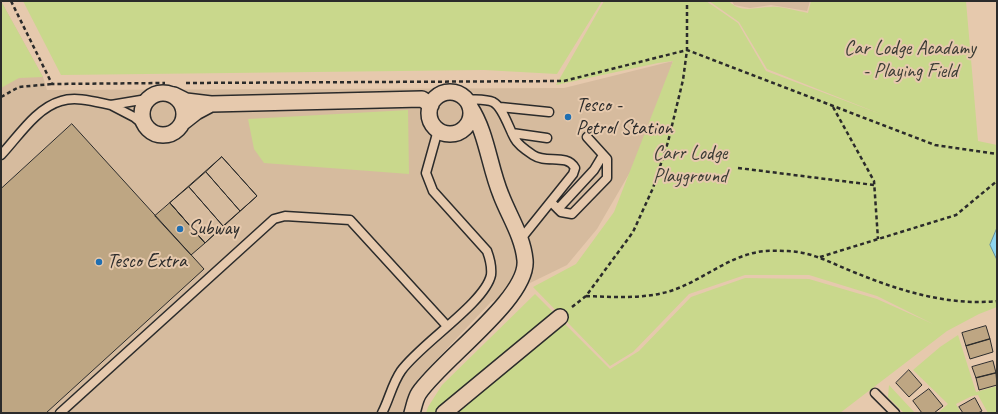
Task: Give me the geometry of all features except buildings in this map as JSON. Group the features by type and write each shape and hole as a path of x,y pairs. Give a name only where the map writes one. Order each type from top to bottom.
{"street":[{"path":"175,87 153,94 147,99 142,112 145,126 155,134 163,135 174,132 182,123 196,112 211,104"},
{"path":"175,87 186,101 211,104 422,99 431,105"},
{"path":"175,87 184,112 182,123"},
{"path":"412,413 418,394 435,372 505,304 523,277 525,262 520,240 500,194 486,151 480,121 468,103 459,94 449,92 436,97 431,105 430,119 438,130 453,134 464,134 475,138 486,151"},
{"path":"453,134 466,126 471,113 468,103"},
{"path":"444,413 560,317"}],"lane":[{"path":"1,155 40,113 51,105 62,100 111,105 147,99"},
{"path":"468,103 493,102 500,107 548,112"},
{"path":"111,105 134,117 145,126"},
{"path":"500,107 516,140 534,155 542,160 566,160 572,163 575,168 573,174 520,240"},
{"path":"382,413 401,371 418,352 448,326 484,290 490,275 491,263 487,251 433,191 426,173 438,130"},
{"path":"512,133 547,138"},
{"path":"551,202 561,212 572,214 607,178 607,159 587,137"},
{"path":"558,209 594,170 603,155"},
{"path":"60,413 274,220 285,216 350,220 448,326"},
{"path":"875,393 895,413"}],"path":[{"path":"11,1 52,84"},
{"path":"560,317 586,296 632,232 653,188 668,142 683,80 687,50 687,1"},
{"path":"1,97 19,87 52,84 175,87 564,81 687,50 936,145 997,154"},
{"path":"832,106 874,181 878,239"},
{"path":"738,168 874,185"},
{"path":"820,257 956,216 997,181"},
{"path":"586,296 631,298 667,292 701,278 730,262 758,252 789,251 820,257 893,287 933,297 979,303 997,301"}],"shaded area":[{"path":"1,1 43,77 47,90 564,88 673,61 640,155 597,229 567,265 491,302 418,379 403,413 1,413"},
{"path":"732,1 810,1 807,11 771,5 750,8 734,5"}],"green space":[{"path":"1,1 43,77 19,78 1,88"},
{"path":"23,1 602,1 557,74 484,70 61,75"},
{"path":"604,1 706,1 738,23 766,71 883,115 767,69 739,22 709,1 729,1 733,5 743,9 775,7 808,13 811,1 966,1 978,141 997,145 997,307 979,314 947,331 840,413 426,413 428,407 442,385 535,294 610,369 639,351 691,297 745,278 809,279 877,299 933,324 877,296 809,275 745,275 689,294 633,352 610,366 533,287 576,264 614,212 673,61 556,85"},
{"path":"408,110 409,174 264,163 254,149 248,119"},
{"path":"958,335 976,392 997,386 997,413 988,413 978,395 972,396 956,404 961,413 938,413 948,404 913,370 940,347"},
{"path":"889,385 915,413 904,413 888,397"}],"water":[{"path":"997,228 997,260 990,245"}],"place":[{"name":"Tesco - Petrol Station","path":"568,117"},
{"name":"Subway","path":"180,229"},
{"name":"Tesco Extra","path":"99,262"}],"park label":[{"name":"Car Lodge Acadamy - Playing Field","path":"910,60"},
{"name":"Carr Lodge Playground","path":"690,166"}]}
